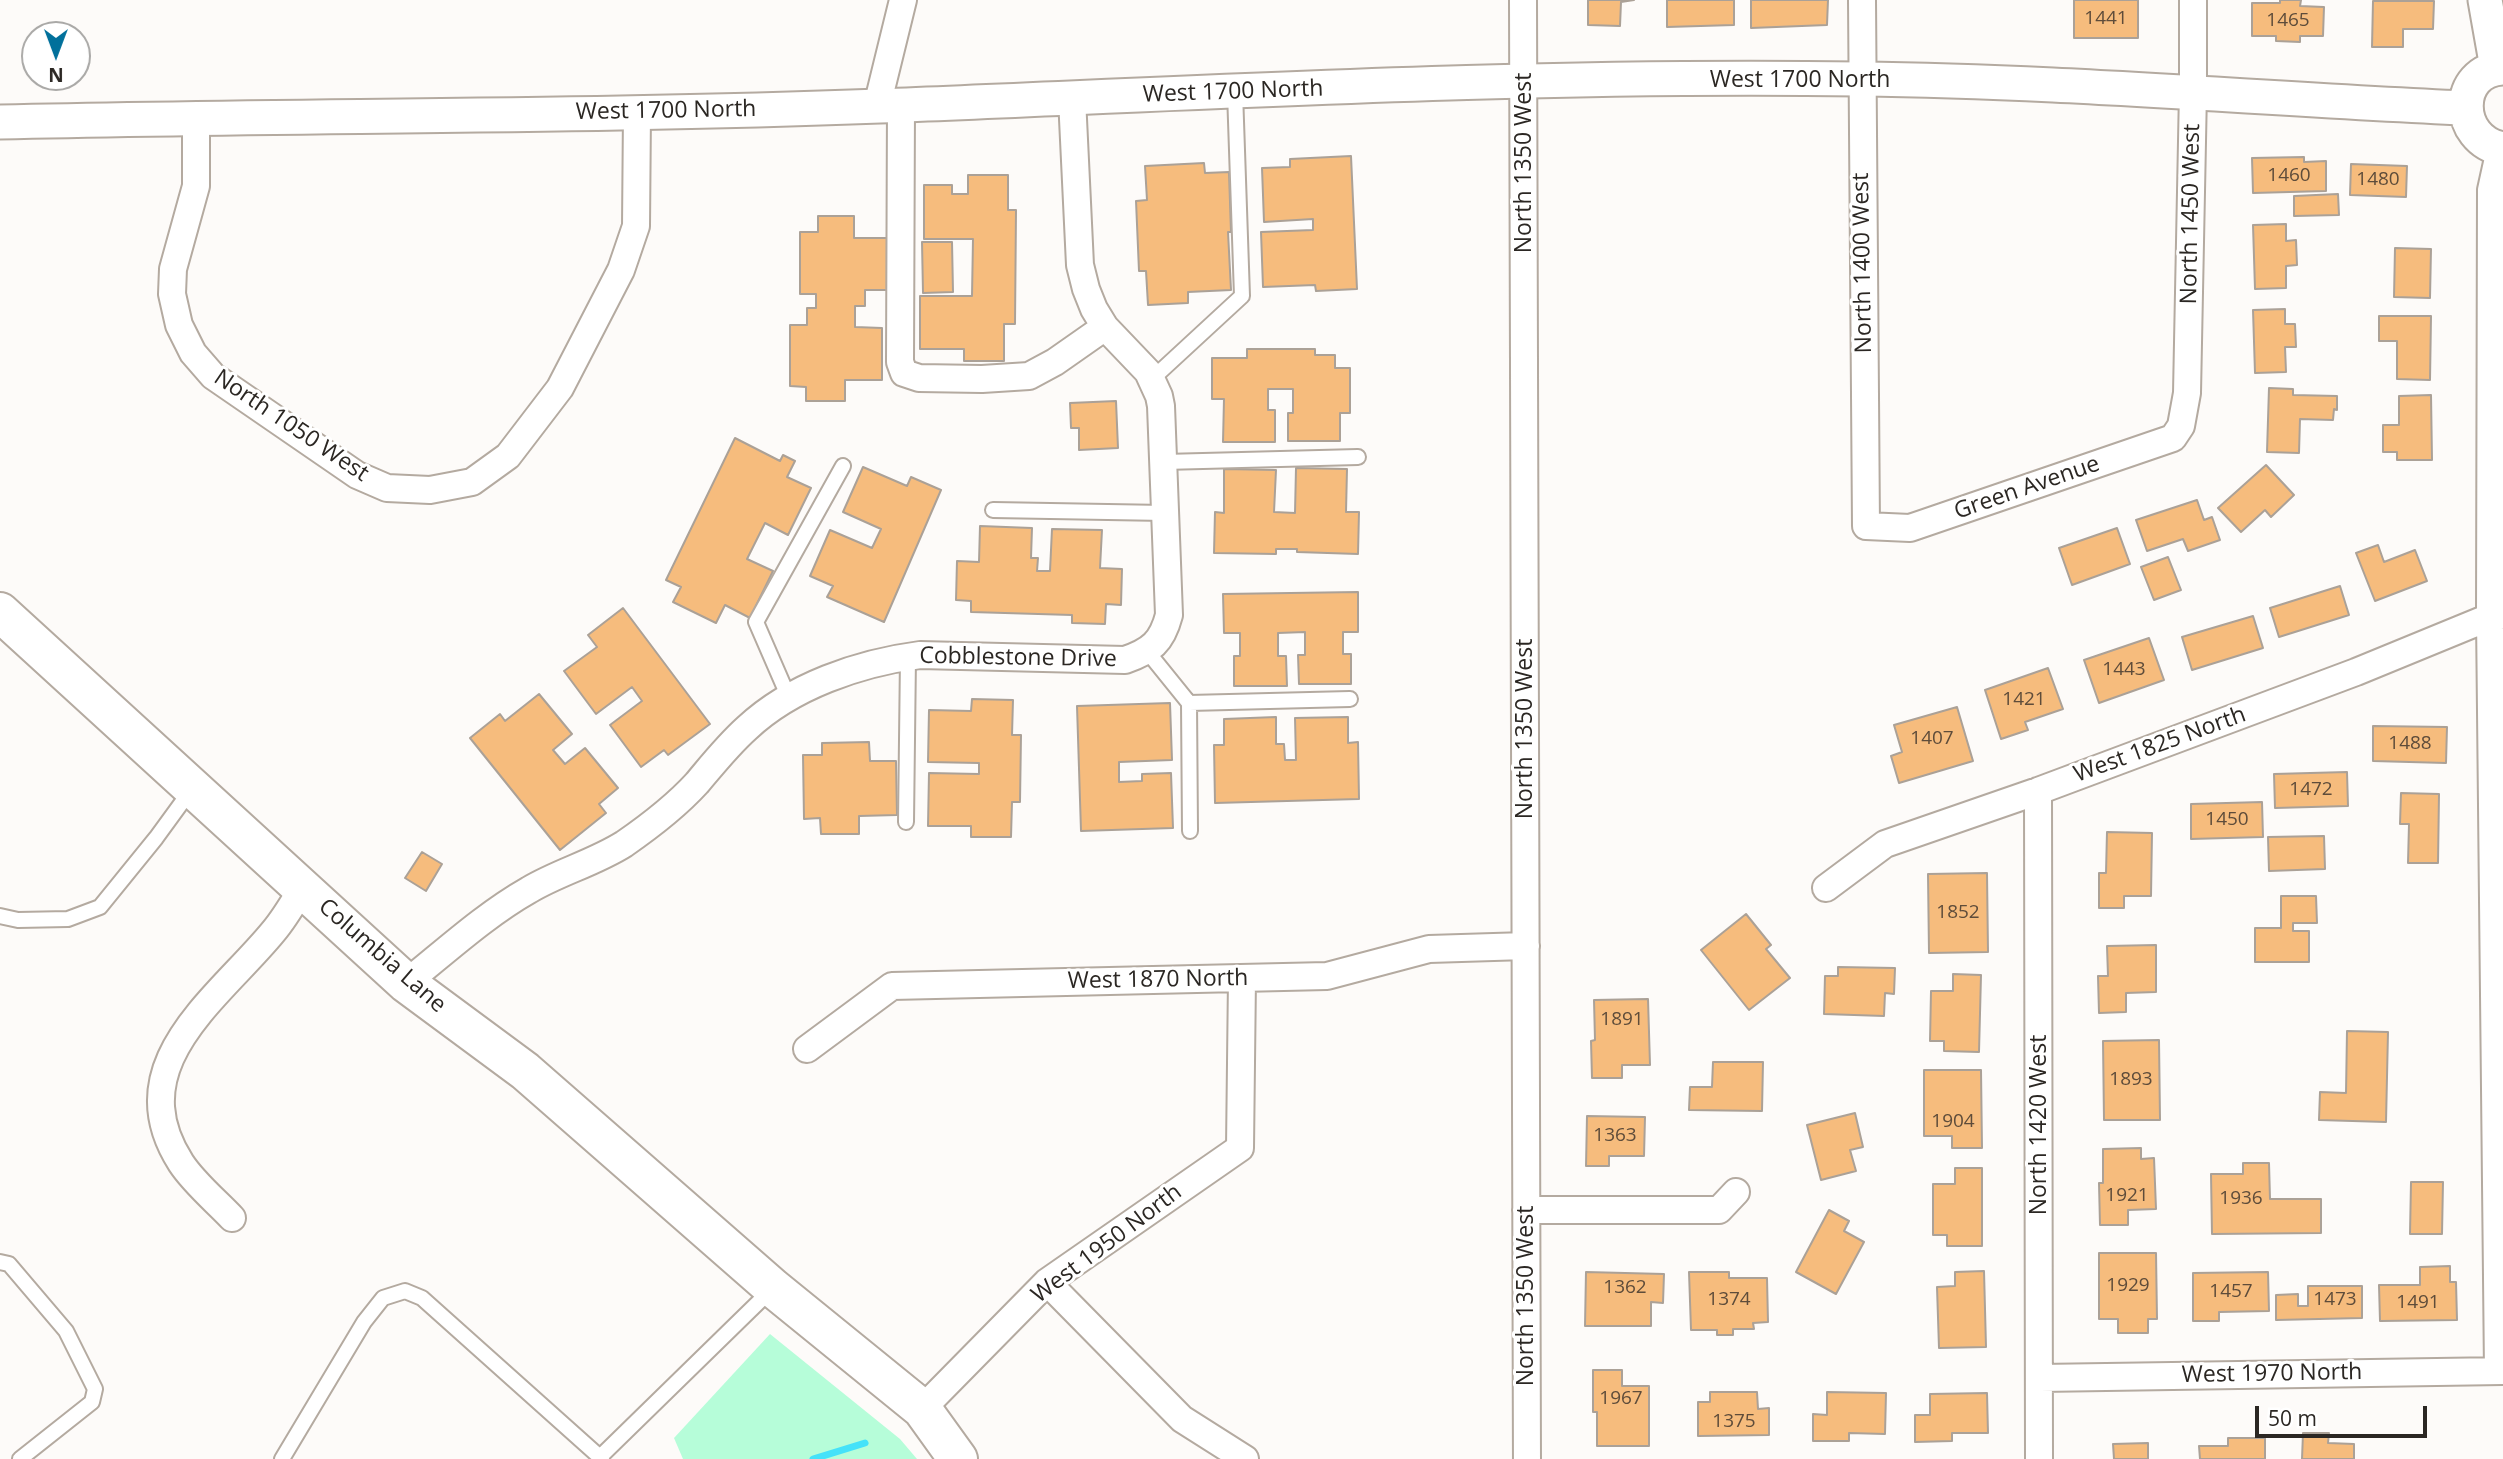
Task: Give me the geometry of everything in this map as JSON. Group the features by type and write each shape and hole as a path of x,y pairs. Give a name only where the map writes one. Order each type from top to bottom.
{"main road":[{"name":"Columbia Lane","path":"0,612 406,983 524,1071 773,1288 922,1409 958,1459"}],"street":[{"path":"903,0 889,105 900,362 904,373 919,378 982,379 1029,376 1055,362 1105,327"},
{"name":"North 1350 West","path":"1523,0 1527,1459"},
{"name":"North 1400 West","path":"1862,0 1866,526"},
{"name":"North 1450 West","path":"2181,426 2187,393 2193,0"},
{"path":"2485,0 2500,68 2485,73 2474,82 2465,108 2475,135 2487,144 2502,149 2491,190 2497,616 2500,1371"},
{"name":"West 1700 North","path":"0,122 637,112 1524,81 1861,79 2193,91 2465,108"},
{"name":"Cobblestone Drive","path":"406,983 504,905 532,888 588,864 623,845 662,816 695,785 748,726 789,698 820,682 859,668 908,657 1125,660 1147,651 1160,639 1169,615 1161,406 1151,380 1135,356 1105,327 1090,299 1080,265 1072,98"},
{"name":"North 1050 West","path":"196,118 196,186 173,269 172,294 179,325 193,353 206,369 224,384 357,475 387,488 430,490 472,482 508,456 560,388 621,270 636,226 637,112"},
{"name":"Green Avenue","path":"1866,526 1910,528 2173,438 2181,426"},
{"name":"West 1825 North","path":"1826,888 1885,844 2038,791 2497,616"},
{"name":"North 1420 West","path":"2038,791 2039,1459"},
{"path":"232,1218 182,1164 170,1141 162,1111 165,1070 172,1050 186,1028 275,930 303,887"},
{"name":"West 1870 North","path":"807,1049 892,986 1327,976 1429,949 1525,946"},
{"name":"West 1950 North","path":"922,1409 1047,1282 1240,1148 1242,978"},
{"path":"1526,1210 1719,1210 1736,1192"},
{"path":"1047,1282 1182,1419 1245,1459"},
{"name":"West 1970 North","path":"2040,1378 2500,1371"}],"lane":[{"path":"1151,380 1242,296 1235,92"},
{"path":"1164,462 1358,457"},
{"path":"789,698 756,622 843,466"},
{"path":"993,510 1165,513"},
{"path":"1147,651 1189,703 1190,831"},
{"path":"906,822 908,657"},
{"path":"1189,703 1350,699"},
{"path":"0,916 18,919 68,919 100,907 193,787"},
{"path":"0,1262 9,1264 66,1331 95,1389 92,1402 20,1459"},
{"path":"282,1459 364,1322 383,1298 405,1291 422,1298 601,1458 773,1288"}],"green space":[{"path":"770,1334 900,1439 917,1459 683,1459 674,1438"}],"building":[{"path":"1588,0 1634,0 1621,2 1620,26 1588,25"},
{"path":"1667,0 1734,0 1734,25 1667,27"},
{"path":"1751,0 1828,0 1827,25 1751,28"},
{"path":"2074,0 2138,0 2138,38 2074,38"},
{"path":"2280,0 2301,0 2300,6 2324,7 2323,36 2300,36 2300,42 2276,41 2276,36 2252,36 2252,3 2280,3"},
{"path":"2373,1 2434,1 2433,29 2403,29 2403,47 2372,47"},
{"path":"1351,156 1357,289 1316,291 1315,285 1263,287 1261,232 1313,230 1313,219 1264,222 1262,168 1290,167 1290,159"},
{"path":"2304,157 2304,162 2326,161 2326,191 2253,193 2252,158"},
{"path":"1204,163 1205,173 1229,172 1231,290 1188,292 1188,303 1148,305 1146,271 1139,271 1136,201 1147,200 1145,166"},
{"path":"2351,164 2407,166 2406,197 2350,195"},
{"path":"968,175 1008,175 1008,210 1016,210 1015,324 1004,324 1004,361 964,361 964,349 920,349 920,296 972,296 973,239 924,239 924,185 952,185 952,194 968,194"},
{"path":"2338,194 2339,215 2294,216 2294,196"},
{"path":"818,216 854,216 854,238 892,238 892,290 865,290 865,306 855,306 855,327 882,328 882,380 845,380 845,401 806,401 806,387 790,386 790,325 807,325 807,308 816,308 816,294 800,294 800,232 818,232"},
{"path":"2286,224 2286,241 2296,240 2297,265 2286,266 2286,288 2255,289 2253,225"},
{"path":"922,242 952,242 953,292 923,293"},
{"path":"2395,248 2431,249 2430,298 2394,297"},
{"path":"2285,309 2285,324 2295,324 2296,347 2285,347 2286,372 2255,373 2253,310"},
{"path":"2379,316 2431,316 2430,380 2397,379 2397,341 2379,341"},
{"path":"1247,349 1315,349 1315,355 1335,355 1335,368 1350,368 1350,413 1340,413 1340,441 1288,441 1288,413 1293,413 1293,389 1268,389 1268,410 1275,410 1275,442 1223,442 1224,399 1212,399 1212,358 1247,358"},
{"path":"2269,388 2293,389 2293,395 2337,396 2337,410 2334,409 2333,420 2300,419 2299,453 2267,452"},
{"path":"2431,395 2432,460 2397,460 2397,452 2383,452 2383,425 2399,425 2399,396"},
{"path":"1116,401 1118,448 1079,450 1079,428 1071,428 1070,403"},
{"path":"735,438 780,461 783,455 795,461 787,477 811,488 788,535 765,523 747,559 773,571 750,618 725,605 716,623 673,602 681,587 666,580"},
{"path":"2266,465 2294,495 2271,517 2265,510 2241,532 2218,508"},
{"path":"863,467 907,486 911,477 941,490 884,622 827,597 833,586 810,576 830,530 872,548 881,529 843,512"},
{"path":"1296,468 1347,469 1346,512 1359,512 1358,554 1297,552 1297,549 1276,549 1276,554 1214,553 1215,512 1224,513 1224,469 1276,470 1274,512 1295,513"},
{"path":"2197,500 2204,520 2212,517 2220,540 2188,551 2183,539 2147,551 2136,520"},
{"path":"980,526 1032,528 1031,558 1038,558 1037,571 1050,571 1052,529 1102,530 1100,568 1122,569 1121,605 1106,604 1105,624 1072,623 1072,615 971,612 971,601 956,600 957,561 979,562"},
{"path":"2117,528 2130,564 2072,585 2059,548"},
{"path":"2378,545 2384,562 2415,550 2427,581 2375,601 2356,553"},
{"path":"2168,557 2181,590 2154,600 2141,567"},
{"path":"2340,586 2349,615 2279,637 2270,608"},
{"path":"1358,592 1358,632 1343,632 1343,654 1351,654 1351,684 1299,684 1298,655 1305,655 1305,632 1278,633 1278,656 1286,656 1287,686 1234,686 1234,656 1240,656 1240,633 1224,633 1223,594"},
{"path":"623,608 710,724 668,755 664,750 641,767 610,725 642,701 632,687 596,714 564,671 597,647 588,635"},
{"path":"2253,616 2263,648 2192,670 2182,637"},
{"path":"2149,638 2164,680 2099,703 2084,660"},
{"path":"2048,668 2063,709 2025,722 2028,730 2001,739 1985,690"},
{"path":"539,694 572,734 553,750 565,764 585,748 618,788 599,804 606,813 560,850 470,738 500,714 505,721"},
{"path":"972,699 1013,700 1012,735 1021,735 1020,802 1012,802 1011,837 971,837 971,826 928,826 929,773 979,774 979,763 928,762 929,710 971,711"},
{"path":"1170,703 1172,760 1119,762 1119,782 1142,781 1142,774 1171,773 1173,828 1081,831 1077,706"},
{"path":"1957,707 1973,761 1899,783 1891,756 1902,752 1894,725"},
{"path":"1276,717 1276,744 1284,744 1285,760 1296,760 1295,718 1348,717 1348,743 1358,742 1359,799 1215,803 1214,745 1224,745 1224,719"},
{"path":"2373,726 2447,727 2446,763 2373,761"},
{"path":"869,742 870,761 896,761 897,815 859,816 859,834 821,834 820,818 804,819 803,755 822,755 822,743"},
{"path":"2347,772 2348,806 2275,808 2274,774"},
{"path":"2401,793 2439,794 2438,863 2408,863 2409,824 2400,824"},
{"path":"2262,802 2263,837 2191,839 2191,804"},
{"path":"2107,832 2152,833 2151,896 2124,896 2124,908 2099,908 2099,873 2106,873"},
{"path":"2324,836 2325,869 2269,871 2268,837"},
{"path":"422,852 442,864 426,891 405,878"},
{"path":"1987,873 1988,952 1929,953 1928,874"},
{"path":"2281,896 2316,896 2317,923 2293,923 2293,931 2309,931 2309,962 2255,962 2255,928 2281,928"},
{"path":"1746,914 1771,945 1766,949 1790,978 1749,1010 1701,950"},
{"path":"2156,945 2156,992 2126,993 2126,1012 2099,1013 2098,976 2108,976 2107,946"},
{"path":"1838,967 1895,968 1894,994 1885,993 1884,1016 1824,1014 1825,976 1838,976"},
{"path":"1953,974 1981,975 1979,1052 1944,1051 1944,1041 1930,1041 1931,991 1953,991"},
{"path":"1648,999 1650,1065 1622,1065 1622,1078 1592,1078 1594,1000"},
{"path":"2347,1031 2388,1032 2386,1122 2319,1120 2320,1092 2346,1093"},
{"path":"2159,1040 2160,1120 2104,1120 2103,1041"},
{"path":"1713,1062 1763,1062 1762,1111 1689,1110 1690,1087 1712,1087"},
{"path":"1924,1070 1981,1070 1982,1148 1952,1148 1952,1136 1924,1136"},
{"path":"1855,1113 1863,1147 1850,1150 1856,1171 1821,1180 1807,1125"},
{"path":"1587,1116 1645,1117 1644,1156 1609,1156 1609,1166 1586,1166"},
{"path":"2141,1148 2141,1159 2154,1158 2156,1209 2128,1210 2128,1225 2100,1225 2099,1183 2103,1183 2103,1149"},
{"path":"2243,1163 2269,1163 2270,1199 2321,1199 2321,1233 2212,1234 2211,1174 2243,1174"},
{"path":"1955,1168 1982,1168 1982,1246 1947,1246 1947,1235 1933,1235 1933,1184 1955,1184"},
{"path":"2411,1182 2443,1182 2442,1234 2410,1234"},
{"path":"1829,1210 1849,1221 1844,1231 1864,1242 1836,1294 1796,1272"},
{"path":"2099,1253 2156,1253 2157,1319 2148,1319 2148,1333 2118,1333 2118,1319 2099,1319"},
{"path":"2450,1266 2450,1282 2456,1282 2457,1320 2380,1321 2379,1285 2420,1285 2420,1267"},
{"path":"1984,1271 1986,1347 1939,1348 1937,1287 1955,1286 1955,1272"},
{"path":"1586,1272 1664,1274 1663,1303 1651,1302 1651,1326 1585,1326"},
{"path":"1689,1272 1729,1272 1729,1278 1767,1278 1768,1322 1753,1323 1754,1329 1733,1329 1733,1335 1717,1335 1717,1330 1691,1330"},
{"path":"2268,1272 2269,1311 2219,1312 2219,1321 2193,1321 2193,1273"},
{"path":"2308,1286 2362,1286 2362,1318 2276,1320 2276,1295 2298,1294 2298,1306 2308,1306"},
{"path":"1593,1370 1622,1370 1622,1386 1649,1386 1649,1446 1597,1446 1597,1412 1593,1412"},
{"path":"1710,1392 1757,1392 1758,1409 1769,1408 1769,1435 1698,1436 1698,1402 1710,1402"},
{"path":"1827,1392 1886,1393 1885,1434 1849,1433 1849,1441 1813,1441 1813,1414 1827,1415"},
{"path":"1987,1393 1988,1433 1952,1433 1952,1441 1915,1442 1915,1415 1930,1415 1930,1394"},
{"path":"2303,1433 2329,1433 2328,1443 2354,1444 2354,1459 2302,1459"},
{"path":"2228,1438 2265,1438 2265,1459 2200,1459 2199,1446 2228,1446"},
{"path":"2148,1443 2148,1459 2114,1459 2113,1444"}],"waterway":[{"path":"813,1459 865,1443"}]}
